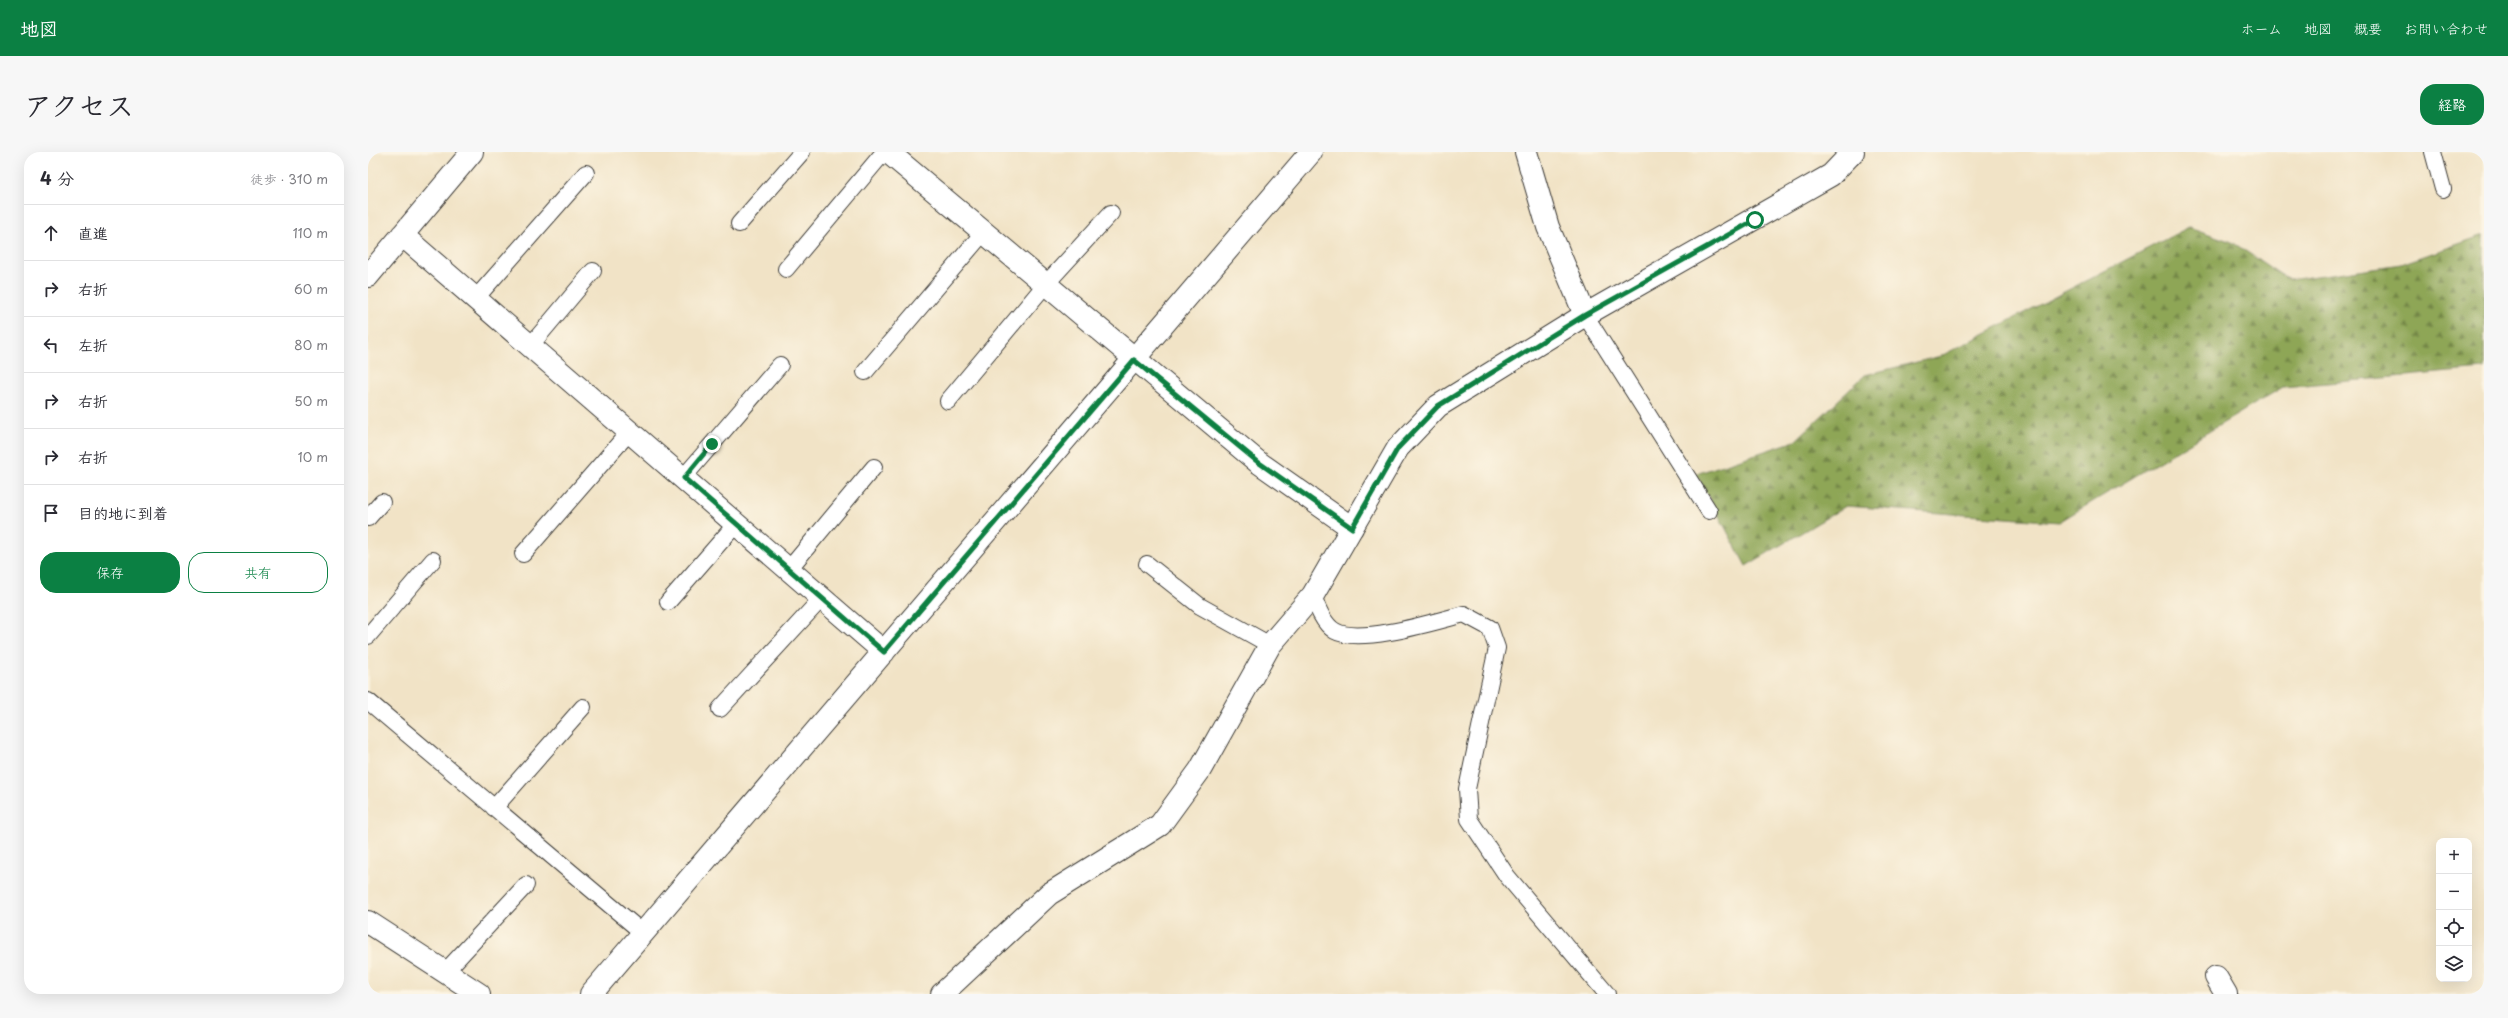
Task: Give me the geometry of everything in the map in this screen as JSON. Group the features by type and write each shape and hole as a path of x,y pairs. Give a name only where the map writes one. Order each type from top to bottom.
{"street":[{"path":"368,276 472,152"},
{"path":"888,152 1134,360 1258,462 1352,528"},
{"path":"591,994 1312,152"},
{"path":"1526,152 1548,227 1585,315"},
{"path":"942,994 1049,894 1160,824 1200,770 1270,645 1313,595 1398,448 1438,406 1585,315 1831,175 1853,152"},
{"path":"402,235 884,652"},
{"path":"368,922 479,994"}],"lane":[{"path":"739,224 802,152"},
{"path":"786,269 884,152"},
{"path":"2433,152 2443,188"},
{"path":"476,298 586,173"},
{"path":"948,401 1045,285 1111,213"},
{"path":"865,372 983,232"},
{"path":"531,346 593,271"},
{"path":"1585,315 1709,511"},
{"path":"684,478 780,365"},
{"path":"523,554 630,431"},
{"path":"789,569 874,466"},
{"path":"368,518 382,502"},
{"path":"668,602 736,524"},
{"path":"368,636 433,560"},
{"path":"1147,564 1200,606 1270,645"},
{"path":"1313,595 1320,614 1335,631 1360,636 1414,627 1464,614 1490,628 1497,648 1467,789 1469,819 1507,876 1607,994"},
{"path":"720,709 822,598"},
{"path":"368,701 643,933"},
{"path":"494,808 583,707"},
{"path":"445,972 526,885"}],"green space":[{"path":"2189,227 2232,242 2289,280 2401,264 2484,235 2484,369 2283,387 2059,522 1846,506 1746,566 1696,474 1795,441 1865,375 1941,356"}],"route":[{"path":"712,444 684,478 884,652 1134,360 1258,462 1352,528 1398,448 1438,406 1585,315 1755,220"}]}
